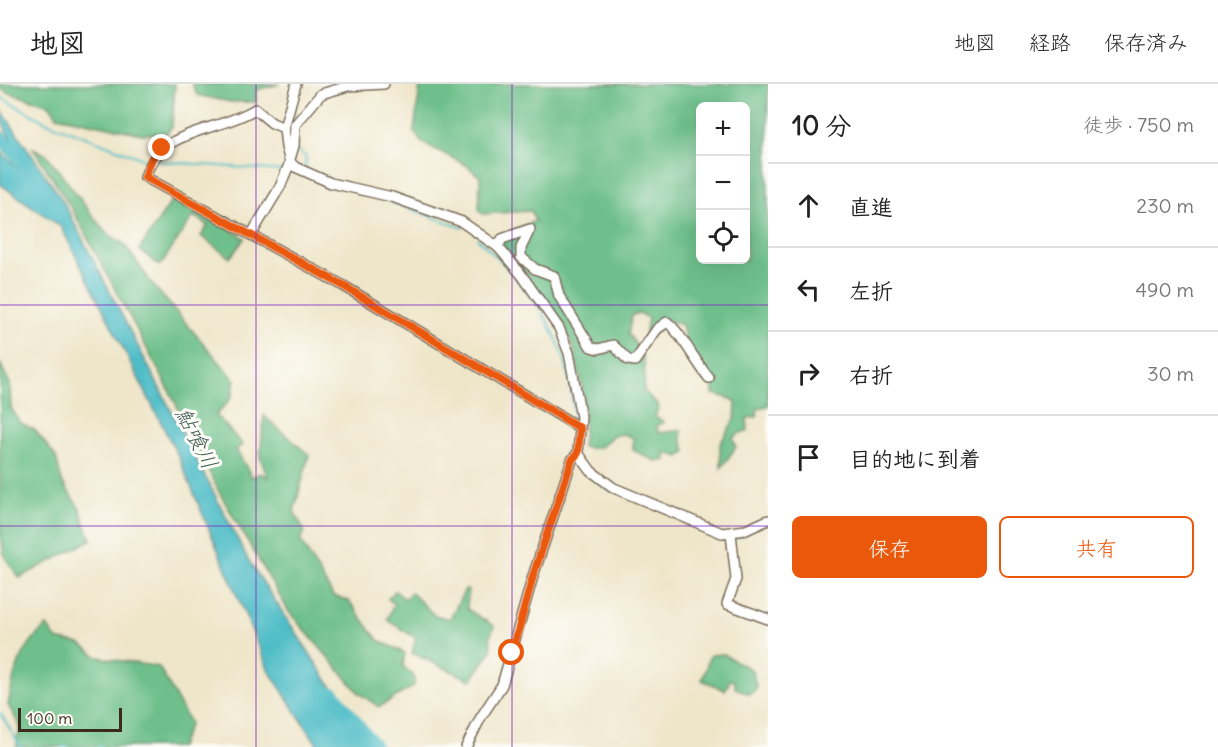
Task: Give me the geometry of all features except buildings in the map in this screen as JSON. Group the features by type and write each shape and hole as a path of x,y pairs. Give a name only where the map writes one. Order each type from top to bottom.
{"street":[{"path":"296,84 284,128 290,160 304,171 331,183 393,197 474,229 498,247 521,274 559,328 573,371 581,417 577,427 576,455 533,576 502,685 481,717 466,747"},
{"path":"251,235 290,160 296,124 321,94 348,86 384,84"},
{"path":"284,128 272,123 255,109 244,116 210,126 162,148 150,161 145,177 342,285 577,427"},
{"path":"498,247 502,238 530,230 521,248 521,257 535,269 555,276 559,296 591,347 598,349 612,345 628,360 635,361 657,329 667,322 674,328 690,355 709,378"},
{"path":"576,455 591,471 614,488 732,538"},
{"path":"732,538 768,520"},
{"path":"732,538 736,579 727,604 768,619"}],"green space":[{"path":"0,84 175,84 172,127 166,134 142,134 57,116 50,105 6,92 0,88"},
{"path":"192,84 280,84 256,90 256,102 231,102 197,95"},
{"path":"432,84 768,84 768,406 758,408 757,417 747,418 748,431 733,438 736,447 721,468 720,444 735,418 736,403 732,399 713,394 713,384 688,356 682,325 664,319 658,331 644,339 648,318 640,313 632,315 628,334 644,360 644,391 659,406 655,417 664,422 656,426 659,433 682,430 681,439 686,451 680,457 665,453 666,460 655,461 633,450 633,438 624,434 612,436 599,447 582,447 584,418 582,388 576,358 566,330 545,298 501,246 506,233 535,221 531,211 483,214 479,210 480,177 466,165 421,142 414,131 420,86"},
{"path":"33,148 47,155 105,232 124,244 153,285 235,380 232,397 216,415 243,445 236,449 252,477 261,473 268,478 260,457 264,416 309,455 294,511 305,532 300,540 333,596 349,601 378,640 405,653 403,666 414,676 414,686 379,707 359,693 289,612 220,494 169,390 72,209"},
{"path":"174,197 245,238 230,258 201,236 208,225 193,216 160,266 139,250"},
{"path":"0,363 10,384 11,407 19,422 35,430 56,457 62,482 80,509 91,540 19,578 4,556 0,531"},
{"path":"465,589 468,591 467,609 494,626 490,637 492,650 471,680 412,653 416,638 387,620 394,604 388,599 395,591 405,599 411,592 434,615 450,619"},
{"path":"47,626 56,639 80,644 98,657 159,667 190,723 180,747 16,747 20,726 8,705 13,683 25,651"},
{"path":"723,654 752,670 757,689 750,694 735,688 735,682 731,679 725,690 702,680 710,655"}],"water":[{"path":"0,108 63,201 249,561 352,718 378,747 319,747 269,671 178,456 61,227 0,184 0,151 21,171 17,154 3,123"}],"waterway":[{"path":"295,104 302,84"},
{"path":"0,97 46,122 149,161"},
{"path":"290,139 293,112"},
{"name":"鮎喰川","path":"0,136 29,173"},
{"path":"297,150 306,157 305,169"},
{"path":"157,161 283,171"},
{"path":"386,200 463,228"},
{"path":"477,238 514,276 547,321 565,361 575,421"},
{"path":"574,448 575,429"},
{"path":"577,459 588,475 611,491"},
{"path":"705,531 730,540"},
{"path":"735,538 747,534"},
{"name":"鮎喰川","path":"334,693 376,747"},
{"path":"0,713 21,747"},
{"path":"62,747 68,747"},
{"path":"97,747 102,747"}],"route":[{"path":"162,148 152,158 145,177 342,285 481,371 580,428 578,453 572,460 559,506 533,576 512,653"}]}
